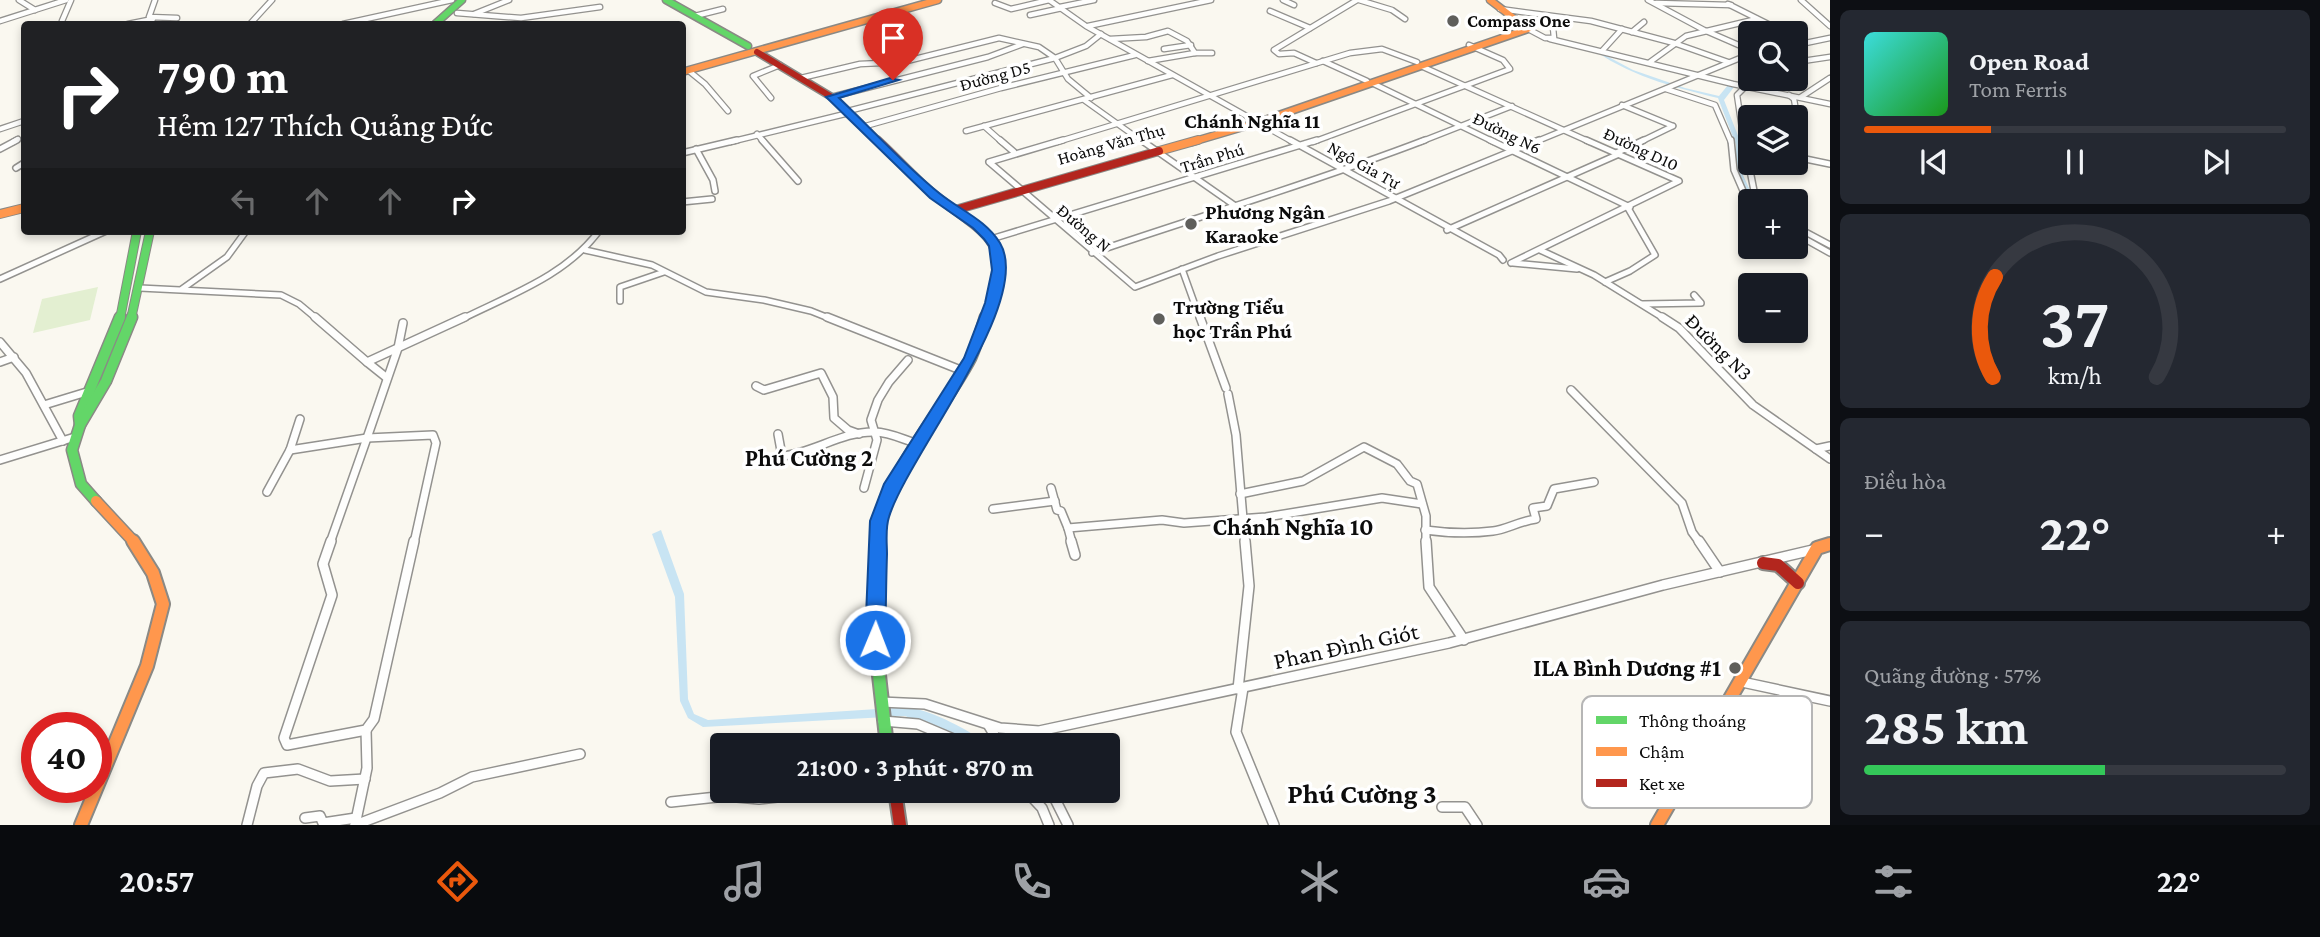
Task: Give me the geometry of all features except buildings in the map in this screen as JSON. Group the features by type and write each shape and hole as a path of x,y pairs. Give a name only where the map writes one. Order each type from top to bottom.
{"main road":[{"path":"438,21 462,0"},
{"path":"447,21 470,0"},
{"path":"666,0 831,97 934,195 977,225 991,239 998,256 997,286 971,358 890,489 879,521 875,640 885,733"},
{"path":"686,69 918,0"},
{"path":"752,49 938,0"},
{"path":"1490,0 1528,29"},
{"name":"Hoàng Văn Thụ","path":"952,208 1253,122 1528,29"},
{"path":"0,208 21,204"},
{"path":"0,214 21,209"},
{"path":"80,425 79,416 116,332 136,235"},
{"path":"81,825 147,666 163,604 153,573 140,549 81,484 72,450 80,425 91,410 128,331 140,288 149,235"},
{"path":"132,260 144,258"},
{"path":"127,289 140,288"},
{"path":"116,332 128,331"},
{"path":"103,363 116,361"},
{"path":"1734,696 1817,548 1830,544"},
{"path":"1763,563 1778,565 1798,583"},
{"path":"897,803 900,825"},
{"path":"1657,825 1667,808"}],"street":[{"path":"19,0 35,10"},
{"path":"0,22 66,0"},
{"path":"62,21 71,0"},
{"path":"152,19 149,17 155,0"},
{"path":"253,21 272,0"},
{"path":"394,0 401,10"},
{"path":"355,21 452,0"},
{"path":"473,14 509,0"},
{"path":"995,3 1011,9 1049,0"},
{"name":"Ngô Gia Tự","path":"1049,0 1087,26 1209,97 1503,260 1577,269"},
{"path":"1030,15 1094,0"},
{"path":"1087,26 1211,0"},
{"path":"1283,0 1294,5"},
{"path":"1316,63 1297,54 1279,54 1275,50 1358,0 1392,10 1405,19"},
{"path":"1721,0 1761,21"},
{"path":"1801,0 1830,26"},
{"path":"1650,2 1731,5"},
{"path":"1650,2 1738,46"},
{"path":"457,13 521,18 600,7"},
{"path":"695,16 723,9"},
{"path":"1500,9 1577,19 1674,43 1729,62"},
{"path":"1270,11 1310,28"},
{"path":"1550,39 1554,37 1552,17"},
{"path":"142,21 177,18 174,21"},
{"path":"1650,62 1674,43 1704,30 1757,19"},
{"path":"1632,32 1644,22"},
{"path":"1528,29 1550,39 1738,85"},
{"path":"1602,51 1622,30"},
{"path":"1109,39 1146,37 1168,31 1191,45 1195,53"},
{"path":"686,152 1055,58 1086,47 1101,34"},
{"path":"801,78 860,64 903,62 996,38 1047,50 1063,72 1091,99"},
{"path":"1808,43 1830,38"},
{"path":"831,97 988,57 1027,44"},
{"path":"1164,49 1191,45"},
{"name":"Trần Phú","path":"991,239 1298,147 1511,68 1504,61 1475,46"},
{"name":"Đường D10","path":"1316,63 1350,53 1382,49 1425,62 1466,86 1679,181 1629,208 1511,263"},
{"path":"1147,61 1212,53"},
{"name":"Đường D5","path":"862,127 1063,72 1136,55"},
{"path":"1808,60 1830,57"},
{"name":"Đường N","path":"1316,63 1118,124 1014,152 989,162 1018,190 1135,287 1391,199 1667,89 1738,58"},
{"name":"Đường N6","path":"1323,61 1629,208"},
{"path":"771,98 753,76 780,65"},
{"path":"686,70 705,84 728,111"},
{"path":"966,131 1172,75"},
{"path":"1801,97 1830,78"},
{"path":"1667,89 1713,103 1724,122 1734,152 1734,170 1742,189"},
{"path":"1738,110 1737,95 1741,91"},
{"path":"1769,91 1830,104"},
{"path":"1788,95 1794,99 1794,105"},
{"path":"1084,100 1234,205"},
{"path":"1447,230 1567,177 1672,126 1622,105"},
{"path":"1092,253 1341,172 1512,106"},
{"path":"0,129 21,122"},
{"path":"1724,122 1738,124"},
{"path":"984,126 1014,152"},
{"path":"757,134 798,181"},
{"path":"0,149 18,139"},
{"path":"696,149 713,180 715,191"},
{"path":"1808,159 1830,164"},
{"path":"16,168 21,165"},
{"path":"1749,175 1752,189"},
{"path":"1738,180 1750,182"},
{"path":"686,202 712,199"},
{"path":"1605,282 1642,265 1655,255 1629,208"},
{"path":"1808,233 1830,245"},
{"path":"0,279 97,235"},
{"path":"181,289 230,253 240,244 244,235"},
{"path":"368,362 559,270 585,250 596,235"},
{"path":"1808,241 1830,253"},
{"path":"585,250 634,260 706,292 764,300 811,311 963,371"},
{"name":"Đường N3","path":"1541,250 1641,303 1691,339 1753,405 1830,459"},
{"path":"1182,269 1227,391 1236,435 1249,586 1236,732 1274,825"},
{"path":"620,301 620,287 665,272"},
{"path":"140,288 281,295 299,304 387,378"},
{"path":"1641,303 1701,303 1694,295"},
{"path":"366,730 302,744 287,745 284,738 332,595 331,584 325,575 323,564 398,348 403,323"},
{"path":"0,342 13,357 64,441"},
{"path":"0,362 13,357"},
{"path":"864,488 877,440 871,420 878,400 889,382 908,360"},
{"path":"756,386 764,390 821,373 832,388 835,398 834,418 848,430 859,434"},
{"path":"1571,390 1682,503 1692,532 1720,572"},
{"path":"44,405 91,391"},
{"path":"267,492 290,450 300,419"},
{"path":"778,434 782,456 802,454 859,434 874,432 918,444"},
{"path":"290,450 422,434 433,435 436,443 374,719 366,730 367,768 356,823"},
{"path":"0,460 75,437"},
{"path":"1815,449 1830,446"},
{"path":"1240,494 1310,478 1343,460 1357,448 1364,447 1397,464 1410,481 1417,484 1423,504 1429,587 1464,640"},
{"path":"1426,530 1448,533 1496,531 1516,522 1536,519 1533,508 1546,506 1554,489 1594,482"},
{"path":"1051,488 1056,510 1061,512 1068,527 1075,555"},
{"path":"1068,527 1163,520 1184,523 1266,517 1382,498 1423,504"},
{"path":"993,509 1055,501"},
{"name":"Phan Đình Giót","path":"881,703 909,700 940,706 989,726 1018,733 1039,731 1464,640 1663,585 1817,548"},
{"path":"1742,682 1807,696"},
{"path":"1812,697 1830,701"},
{"path":"883,720 918,724 939,733"},
{"path":"989,726 994,733"},
{"path":"304,818 320,816 323,823 356,823 440,793 471,776 579,754"},
{"path":"247,825 257,786 264,773 295,768 305,775 335,783 365,779"},
{"path":"671,803 710,798"},
{"path":"1037,803 1049,825"},
{"path":"1057,803 1068,825"},
{"path":"1442,807 1465,807 1477,825"}],"green space":[{"path":"98,287 90,320 33,333 42,299"}],"water":[{"path":"1588,46 1633,70 1685,88 1719,96 1728,85 1734,87 1724,100 1738,136 1738,175 1743,175 1749,189 1744,189 1735,172 1736,145 1718,98 1667,84 1634,72"},
{"path":"661,530 684,594 688,699 694,714 708,720 908,707 929,713 971,733 945,733 905,716 703,727 688,718 680,701 675,597 652,534"}],"traffic: fast":[{"path":"438,21 462,0"},
{"path":"666,0 748,46"},
{"path":"80,425 79,416 116,333 125,301 136,235"},
{"path":"96,501 81,484 72,450 80,425 106,381 128,331 140,288 149,235"},
{"path":"886,733 875,640 879,521 890,489 971,357 987,313"}],"traffic: slow":[{"path":"686,71 938,0"},
{"path":"1159,151 1253,124 1528,29 1490,0"},
{"path":"0,214 21,209"},
{"path":"81,825 147,666 163,604 153,573 140,549 96,501"},
{"path":"1732,696 1817,548 1830,544"},
{"path":"1657,825 1667,808"}],"traffic: jam":[{"path":"757,52 835,99 935,195 977,225 991,239 998,256 997,286 987,313"},
{"path":"955,210 1159,151"},
{"path":"1763,563 1778,565 1798,583"},
{"path":"897,803 900,825"}],"place":[{"name":"Compass One","path":"1453,21"},
{"name":"Phương Ngân Karaoke","path":"1191,224"},
{"name":"Trường Tiểu học Trần Phú","path":"1159,319"},
{"name":"ILA Bình Dương #1","path":"1735,668"}],"district":[{"name":"Chánh Nghĩa 11","path":"1252,121"},
{"name":"Phú Cường 2","path":"809,458"},
{"name":"Chánh Nghĩa 10","path":"1293,527"},
{"name":"Phú Cường 3","path":"1362,793"}],"route":[{"path":"875,640 879,521 890,489 971,358 992,303 999,270 996,246 988,236 977,225 934,195 831,97 893,80"}]}
